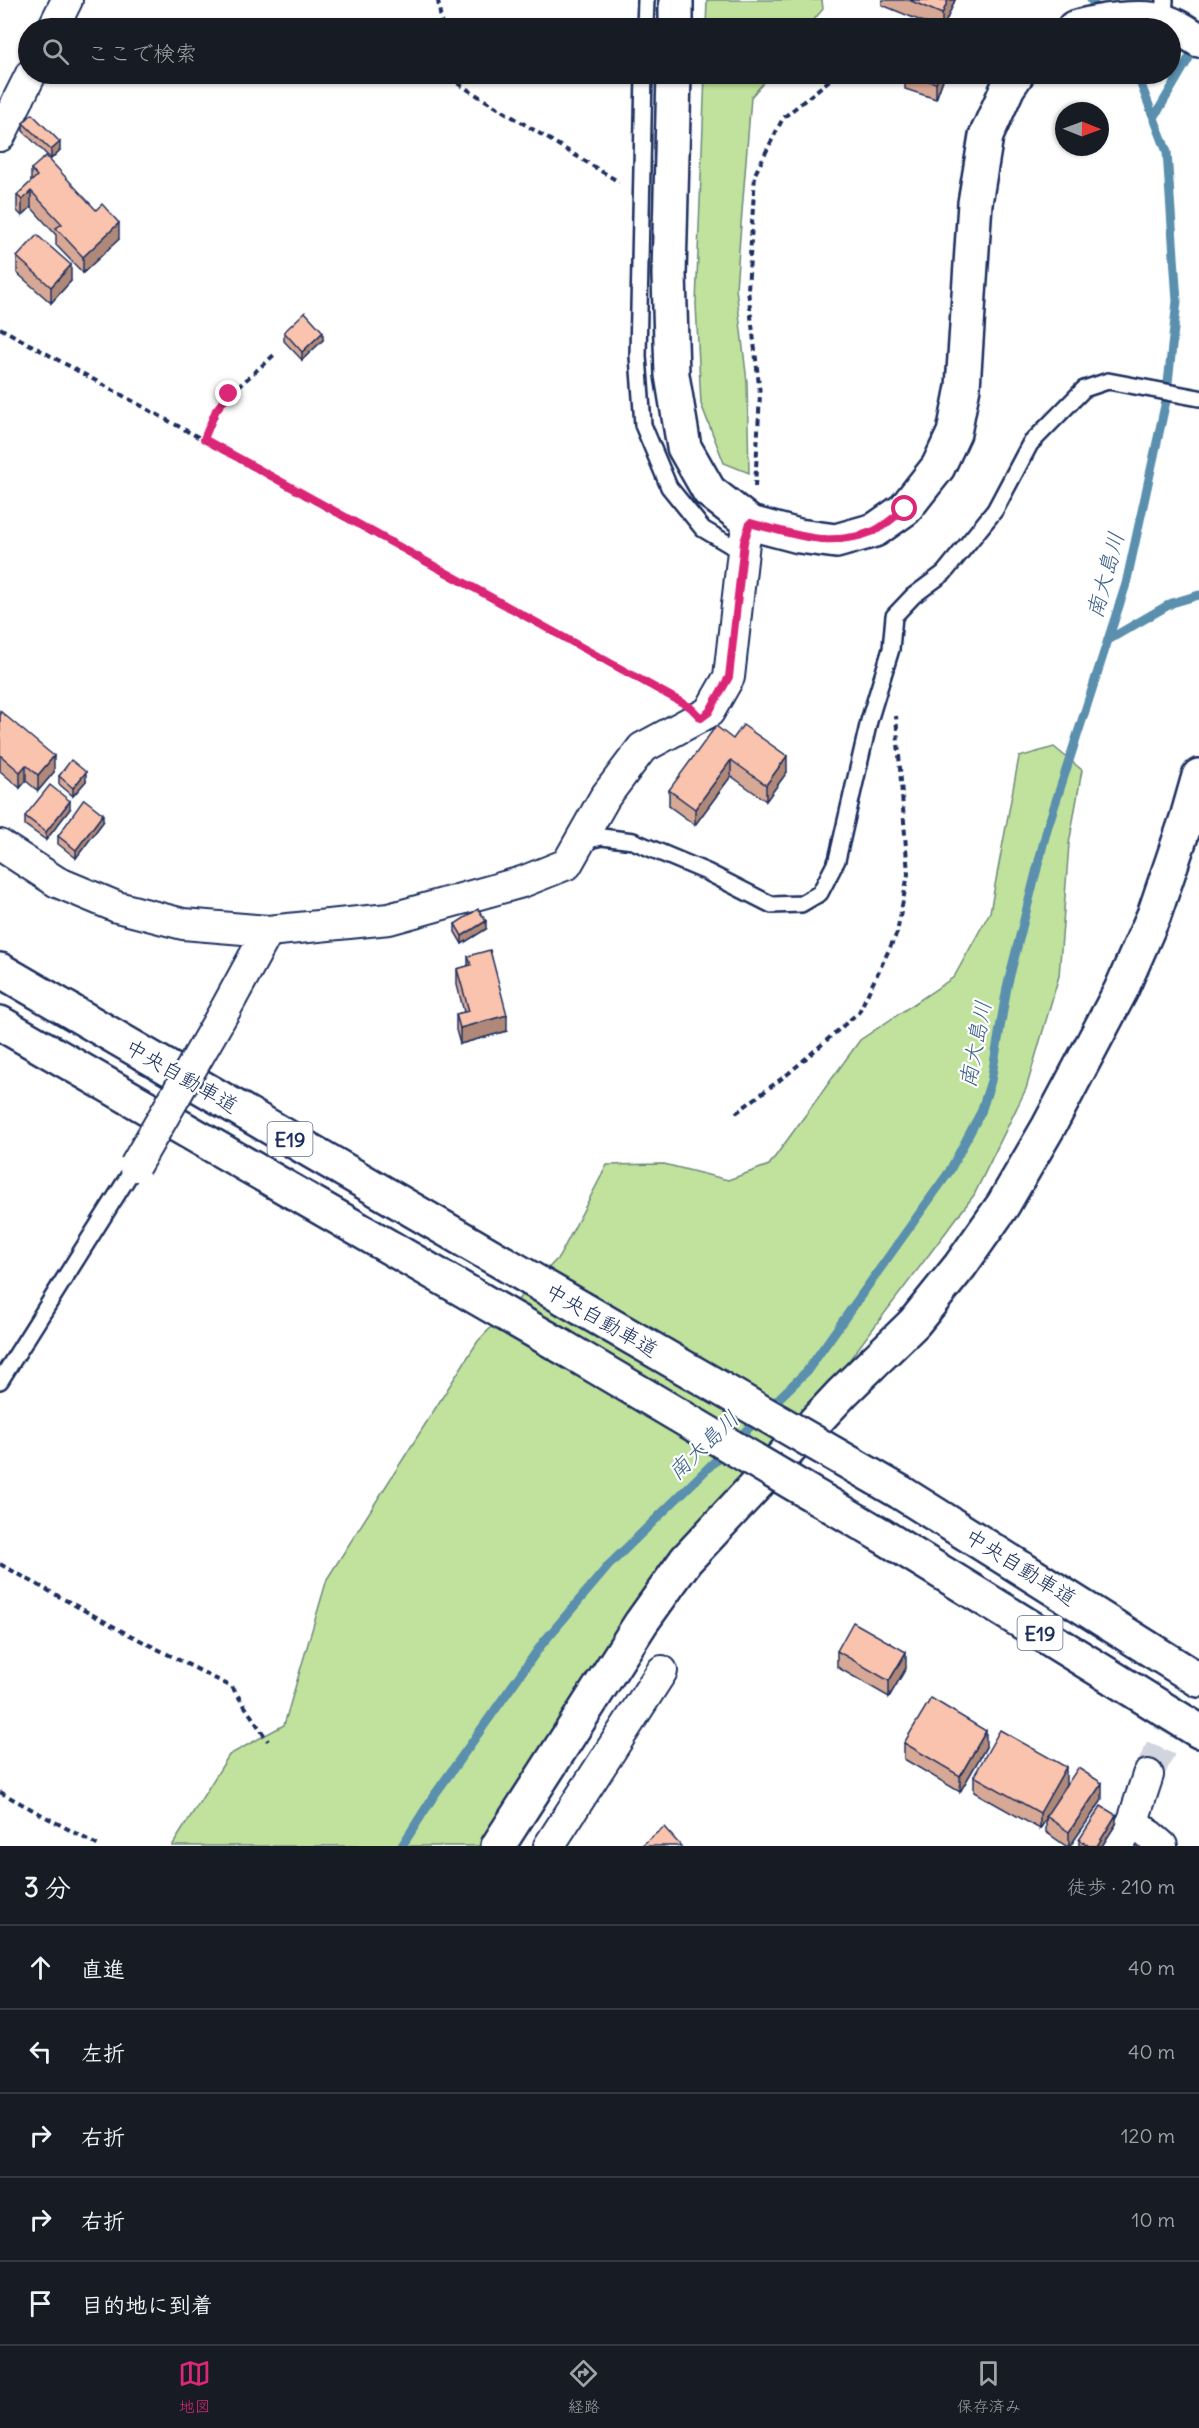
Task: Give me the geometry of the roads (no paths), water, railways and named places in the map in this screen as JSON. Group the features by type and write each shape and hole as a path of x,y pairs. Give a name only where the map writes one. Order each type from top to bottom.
{"main road":[{"path":"676,0 676,18"},
{"path":"674,84 669,274 672,375 684,447 709,491 746,538 799,536 836,541 875,530 905,509 938,467 954,433 963,387 975,203 986,136 1010,84"},
{"path":"498,1846 641,1623 686,1560 842,1393 914,1323 960,1266 1003,1204 1121,990 1154,915 1188,818 1199,776"},
{"name":"中央自動車道","path":"0,970 900,1492 1199,1680"},
{"name":"中央自動車道","path":"0,1023 561,1346 881,1535 1199,1731"}],"street":[{"path":"58,18 67,0"},
{"path":"1,132 26,84"},
{"path":"0,845 57,882 117,907 183,924 268,931 389,919 522,882 567,864 604,797 642,748 709,712 729,677 746,538"},
{"path":"135,1166 268,931"},
{"path":"549,1846 662,1671"},
{"path":"1148,1775 1126,1834 1162,1846"}],"lane":[{"path":"645,18 646,0"},
{"path":"644,84 638,356 643,425 669,488 703,529 746,538"},
{"path":"579,842 602,837 633,841 707,872 772,905 801,903 820,893 837,860 869,720 891,649 894,616 914,596 944,573 995,510 1030,444 1084,389 1108,381 1195,396"},
{"path":"0,1380 135,1166"}],"waterway":[{"name":"南大島川","path":"1091,0 1102,15"},
{"path":"1181,72 1196,46"},
{"name":"南大島川","path":"768,1409 807,1371 949,1172 981,1112 991,1081 1007,987 1047,829 1126,584 1166,401 1177,301 1167,152 1141,84"},
{"path":"1155,116 1174,84"},
{"path":"1108,640 1172,603 1199,595"},
{"name":"南大島川","path":"402,1846 433,1797 542,1644 609,1565 758,1419"}],"tunnel":[{"path":"1148,1775 1199,1669"}]}
